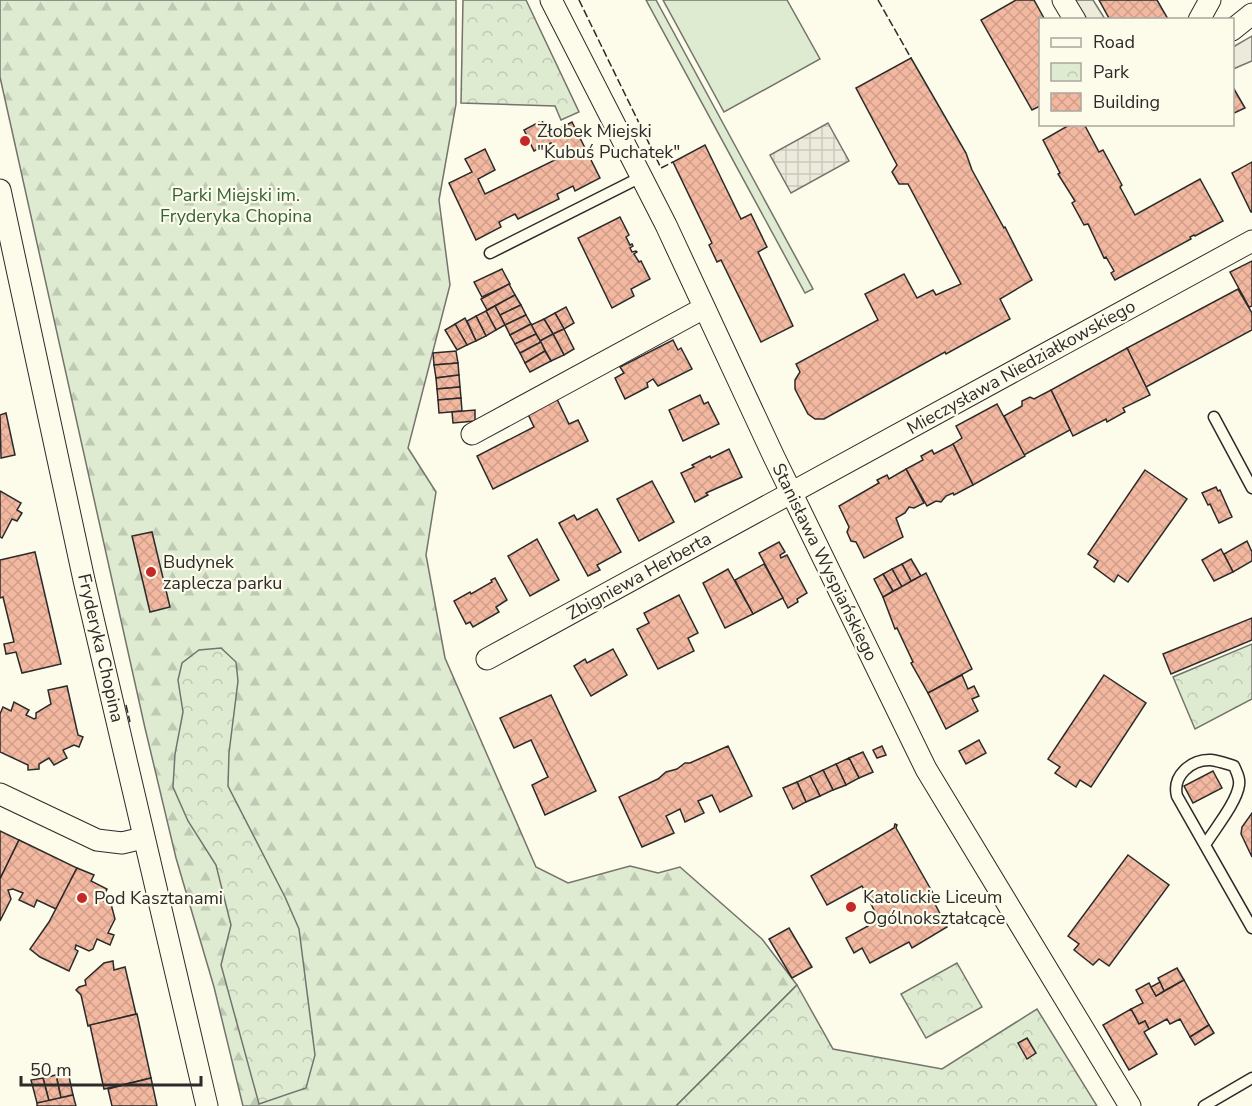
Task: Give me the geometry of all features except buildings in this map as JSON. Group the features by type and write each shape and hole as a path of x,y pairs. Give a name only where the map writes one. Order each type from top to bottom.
{"street":[{"name":"Stanisława Wyspiańskiego","path":"551,0 642,177 790,492 926,769 1130,1106"},
{"path":"1063,0 1074,18"},
{"path":"1200,18 1210,0"},
{"path":"1234,29 1252,14 1245,0"},
{"name":"Fryderyka Chopina","path":"0,190 84,580 207,1106"},
{"name":"Mieczysława Niedziałkowskiego","path":"790,492 1252,241"},
{"path":"472,434 704,308"},
{"name":"Zbigniewa Herberta","path":"487,659 790,492"},
{"path":"0,794 97,840 122,843 143,838"}],"lane":[{"path":"490,253 642,177"},
{"path":"1214,417 1252,488"},
{"path":"1205,845 1235,797 1239,786 1239,776 1234,766 1212,760 1202,760 1190,765 1182,771 1174,787 1177,796 1252,928"},
{"path":"1204,1106 1252,1078"}],"green space":[{"name":"Parki Miejski im. Fryderyka Chopina","path":"0,0 456,0 456,104 439,200 450,285 408,448 436,492 426,555 445,658 536,867 568,883 630,866 658,873 680,867 762,939 797,985 676,1106 243,1106 214,987 176,858 145,728 0,77"},
{"path":"463,0 526,0 579,112 561,120 555,106 461,103"},
{"path":"646,0 656,0 813,289 805,293"},
{"path":"663,0 787,0 820,59 724,112"},
{"path":"1252,644 1252,699 1195,729 1173,677"},
{"path":"221,648 236,662 238,681 229,753 228,786 299,929 315,1055 306,1088 259,1104 221,965 231,925 216,865 188,821 173,787 175,754 183,712 178,680 182,663 199,650"},
{"path":"957,963 982,1007 926,1038 901,994"},
{"path":"797,985 833,1049 942,1069 1037,1009 1097,1106 676,1106"}],"shaded area":[{"path":"1074,0 1093,0 1104,18 1086,18"},
{"path":"1252,36 1252,61 1234,69 1234,46"},
{"path":"828,123 849,161 791,193 770,155"}],"fence":[{"path":"579,0 661,168 673,162"},
{"path":"878,0 911,58"},
{"path":"126,705 130,722"}],"place":[{"name":"Żłobek Miejski \"Kubuś Puchatek\"","path":"525,141"},
{"name":"Budynek zaplecza parku","path":"151,572"},
{"name":"Pod Kasztanami","path":"82,898"},
{"name":"Katolickie Liceum Ogólnokształcące","path":"851,907"}]}
